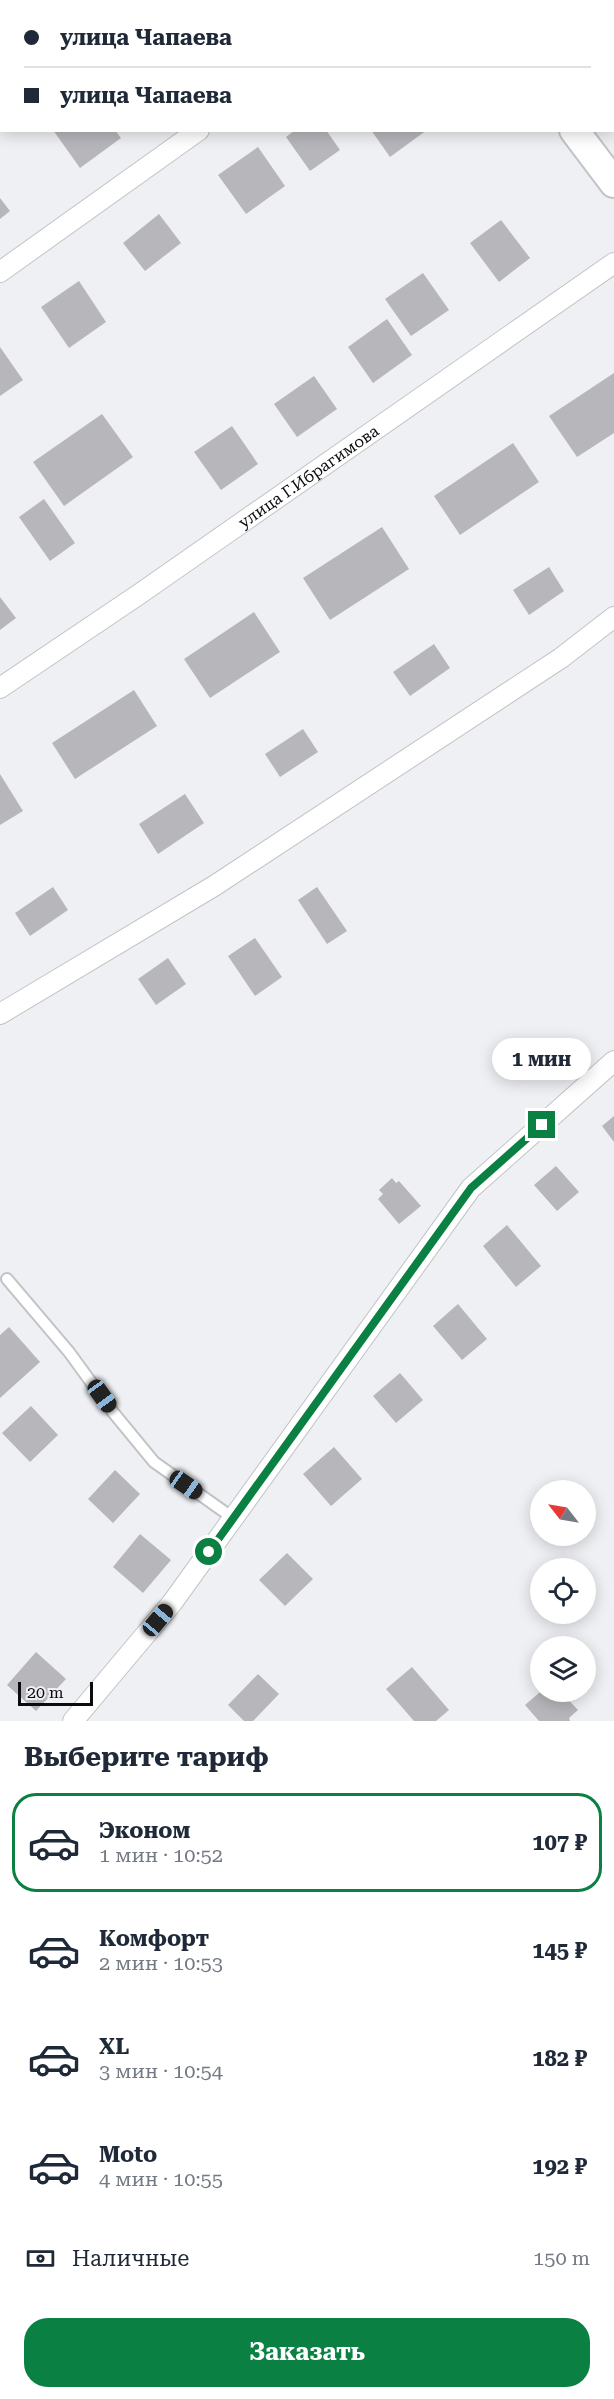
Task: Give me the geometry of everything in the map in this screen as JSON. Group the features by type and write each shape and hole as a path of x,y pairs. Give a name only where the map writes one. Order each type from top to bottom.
{"street":[{"path":"0,272 196,132"},
{"path":"576,132 614,183"},
{"name":"улица Г.Ибрагимова","path":"0,688 138,596 614,263"},
{"path":"0,1014 214,886 561,658 614,617"},
{"path":"74,1721 172,1603 471,1188 614,1061"}],"lane":[{"path":"7,1279 69,1352 112,1411 154,1462 233,1518"}],"building":[{"path":"54,132 116,132 121,138 80,168"},
{"path":"292,132 327,132 340,150 310,171 286,137"},
{"path":"372,132 424,132 390,157"},
{"path":"258,147 285,186 246,214 218,175"},
{"path":"0,198 10,211 0,219"},
{"path":"159,214 181,243 145,271 123,243"},
{"path":"501,220 530,258 499,282 470,243"},
{"path":"423,273 449,310 411,336 385,299"},
{"path":"79,281 106,322 69,348 41,307"},
{"path":"387,319 412,355 373,383 348,347"},
{"path":"0,347 23,380 0,396"},
{"path":"614,373 614,433 577,457 549,416"},
{"path":"314,376 337,409 297,437 274,404"},
{"path":"102,414 133,457 64,506 33,462"},
{"path":"232,426 258,464 221,490 194,452"},
{"path":"513,443 539,482 460,535 434,496"},
{"path":"44,499 75,543 50,561 19,517"},
{"path":"382,527 409,569 330,620 303,578"},
{"path":"549,567 564,591 529,615 513,590"},
{"path":"0,597 16,618 0,630"},
{"path":"254,612 280,652 210,698 184,659"},
{"path":"434,644 450,668 410,696 393,672"},
{"path":"134,690 157,726 75,779 52,743"},
{"path":"303,729 318,752 280,777 265,754"},
{"path":"0,774 23,811 0,825"},
{"path":"185,794 204,823 158,854 139,824"},
{"path":"53,887 68,910 30,936 15,913"},
{"path":"317,887 347,931 327,944 298,900"},
{"path":"255,938 282,977 255,996 228,956"},
{"path":"168,958 186,984 156,1005 138,979"},
{"path":"614,1116 614,1142 602,1126"},
{"path":"556,1166 579,1192 557,1211 534,1185"},
{"path":"392,1178 396,1183 399,1181 421,1206 399,1224 378,1199 383,1194 379,1190"},
{"path":"507,1225 541,1266 516,1287 483,1246"},
{"path":"458,1304 487,1339 462,1360 433,1326"},
{"path":"9,1327 40,1362 0,1398 0,1335"},
{"path":"400,1373 423,1400 396,1423 373,1396"},
{"path":"31,1406 58,1435 30,1462 2,1433"},
{"path":"334,1447 362,1479 331,1506 303,1474"},
{"path":"115,1470 140,1494 113,1523 88,1499"},
{"path":"140,1534 171,1560 143,1593 113,1567"},
{"path":"287,1553 313,1579 285,1606 259,1580"},
{"path":"36,1652 66,1679 36,1711 7,1685"},
{"path":"412,1667 449,1710 436,1721 414,1721 386,1689"},
{"path":"258,1674 279,1694 253,1721 244,1721 228,1705"},
{"path":"530,1701 570,1702 578,1710 569,1718 570,1721 539,1721 525,1705"}],"route":[{"path":"209,1552 471,1188 542,1125"}]}
